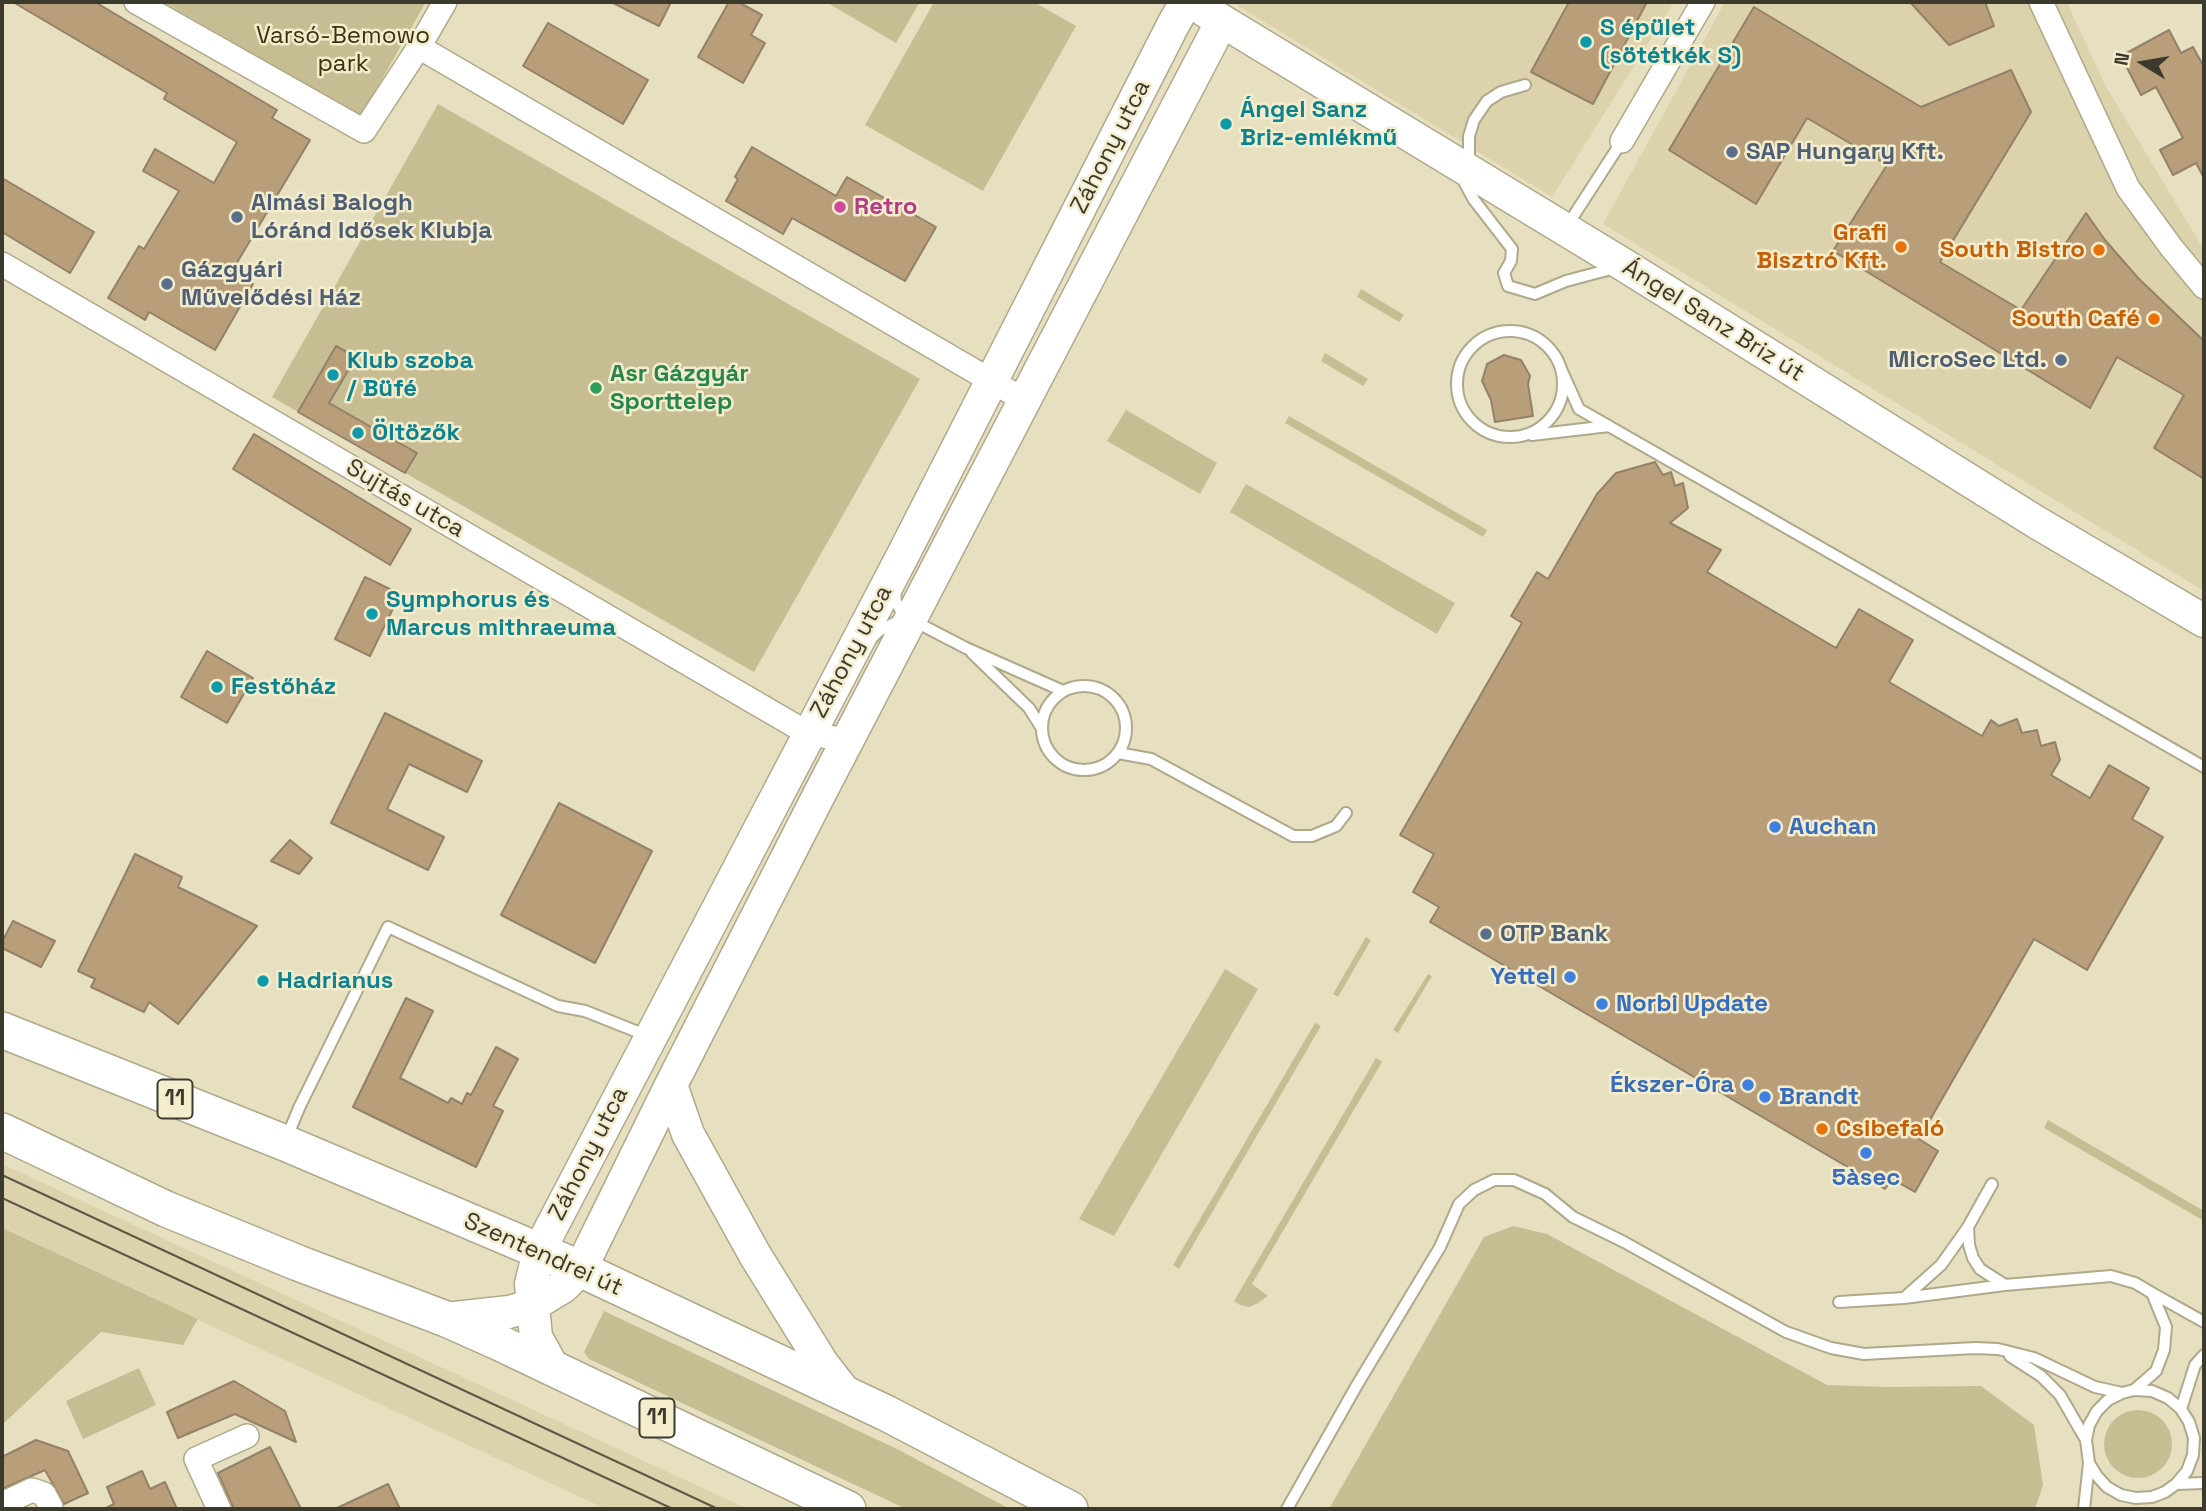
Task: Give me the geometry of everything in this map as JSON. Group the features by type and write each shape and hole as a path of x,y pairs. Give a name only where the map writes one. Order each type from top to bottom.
{"main road":[{"name":"Ángel Sanz Briz út","path":"1189,2 1625,265 2036,522 2204,621"},
{"name":"Záhony utca","path":"553,1368 536,1337 531,1284 539,1251 904,553 1174,23 1189,2"},
{"name":"Záhony utca","path":"446,1320 509,1312 533,1305 565,1286 580,1270 819,795 1222,21"},
{"name":"Szentendrei út","path":"2,1030 285,1143 539,1251 846,1394 1070,1509"},
{"path":"671,1086 688,1135 755,1255 821,1363 846,1394"},
{"name":"11","path":"2,1131 166,1209 446,1320 848,1509"}],"street":[{"path":"136,2 364,131 445,2"},
{"path":"1622,141 1703,2"},
{"path":"2041,2 2128,188 2171,247 2204,286"},
{"path":"419,47 990,383 1024,400"},
{"name":"Sujtás utca","path":"2,264 809,734 849,740"},
{"path":"809,734 819,795"},
{"path":"219,1509 196,1459 247,1436"},
{"path":"2,1504 32,1490 44,1494 51,1507"}],"lane":[{"path":"1525,85 1501,92 1487,101 1474,120 1469,136 1469,155 1463,167 1474,200 1511,249 1511,261 1504,273 1507,286 1535,294 1566,281 1625,265"},
{"path":"1565,229 1622,141"},
{"path":"1609,426 1507,438 1490,434 1475,424 1463,411 1458,394 1458,376 1463,359 1474,345 1489,335 1506,331 1524,333 1540,340 1553,353 1579,410 1609,426 2204,767"},
{"path":"1525,435 1540,428 1553,416 1560,402 1563,385 1561,369"},
{"path":"904,553 895,590 896,602 902,613 966,648 1063,691"},
{"path":"845,666 879,631 900,619 912,620"},
{"path":"966,648 1029,708 1041,727"},
{"path":"1075,686 1103,690 1115,699 1121,708 1125,719 1124,743 1109,762 1097,768 1071,769 1050,753 1043,741 1041,727 1051,702 1063,691 1075,686"},
{"path":"1118,753 1151,759 1293,836 1312,836 1336,825 1346,813"},
{"path":"285,1143 299,1108 388,927 558,1006 584,1011 650,1037"},
{"path":"1287,1509 1440,1247 1459,1204 1474,1190 1494,1180 1514,1180 1545,1194 1573,1217 1624,1242 1786,1332 1831,1348 1864,1354 1998,1349 2034,1358 2095,1387 2122,1393"},
{"path":"1903,1298 1941,1265 1968,1227 1992,1184"},
{"path":"1968,1227 1969,1245 1980,1269 2006,1285"},
{"path":"1839,1302 1903,1298 2111,1276 2135,1283 2204,1322"},
{"path":"2134,1390 2156,1371 2164,1350 2166,1327 2152,1293"},
{"path":"1976,1348 2010,1356 2042,1376 2060,1395 2086,1440"},
{"path":"2181,1409 2195,1365 2204,1355"},
{"path":"2084,1509 2089,1463 2086,1440 2089,1425 2097,1411 2108,1400 2134,1390 2151,1391 2168,1398 2181,1409 2189,1422 2194,1438 2193,1455 2187,1471 2165,1492 2152,1497 2136,1498 2114,1491 2096,1476 2089,1463"},
{"path":"2189,1422 2204,1431"},
{"path":"2176,1484 2204,1483"},
{"path":"2139,1509 2152,1497"}],"shaded area":[{"path":"1237,2 1674,2 1552,197 1238,6"},
{"path":"1725,2 2067,2 2104,83 2204,250 2204,591 1603,224"},
{"path":"2,1164 748,1509 606,1509 2,1229"}],"green space":[{"name":"Varsó-Bemowo park","path":"163,2 426,2 361,116"},
{"path":"826,2 920,2 896,43"},
{"path":"934,2 1034,2 1076,26 983,191 865,125"},
{"name":"Asr Gázgyár Sporttelep","path":"438,104 920,379 754,672 272,397"},
{"path":"1361,289 1404,315 1399,322 1357,297"},
{"path":"1325,353 1368,379 1363,386 1321,361"},
{"path":"1126,410 1217,463 1200,494 1107,441"},
{"path":"1289,416 1487,530 1483,537 1285,423"},
{"path":"1246,484 1455,603 1437,634 1230,512"},
{"path":"1366,937 1371,940 1338,997 1333,994"},
{"path":"1225,969 1258,989 1114,1236 1079,1219"},
{"path":"1428,974 1432,976 1398,1033 1393,1030"},
{"path":"1315,1023 1321,1026 1179,1269 1173,1265"},
{"path":"1376,1058 1382,1062 1252,1284 1268,1296 1249,1307 1240,1305 1234,1301"},
{"path":"2048,1120 2204,1211 2204,1221 2044,1128"},
{"path":"1513,1226 1547,1234 1827,1385 1981,1386 2034,1425 2043,1485 2035,1509 1329,1509 1484,1237"},
{"path":"2,1228 198,1319 183,1345 101,1332 2,1425"},
{"path":"604,1311 897,1449 1010,1509 906,1509 589,1359 584,1352"},
{"path":"139,1368 156,1405 83,1439 66,1401"},
{"path":"2138,1410 2151,1413 2162,1420 2169,1431 2172,1444 2169,1457 2162,1468 2151,1475 2138,1478 2125,1475 2114,1468 2107,1457 2104,1444 2107,1431 2114,1420 2125,1413"}],"building":[{"path":"13,2 95,2 277,110 272,118 310,140 232,271 253,284 215,350 149,312 145,320 108,298 139,246 144,249 179,191 143,171 155,149 214,183 237,142 164,99 167,93"},
{"path":"611,2 671,2 659,26"},
{"path":"729,2 738,2 762,15 751,35 765,43 743,83 698,57"},
{"name":"S épület (sötétkék S)","path":"1569,2 1647,2 1593,104 1531,72"},
{"path":"1910,2 1985,2 1994,26 1949,45"},
{"path":"1754,7 1921,107 2011,70 2031,112 1940,262 2021,310 2086,213 2138,278 2204,341 2204,479 2154,448 2184,395 2117,357 2090,408 1833,251 1887,165 1807,118 1756,204 1669,150"},
{"path":"548,23 648,80 623,124 523,66"},
{"path":"2169,30 2181,53 2193,47 2204,67 2204,178 2196,163 2173,175 2160,150 2183,138 2156,87 2141,95 2121,56"},
{"path":"752,147 836,196 847,177 936,227 905,281 792,218 783,234 726,201 738,179 735,177"},
{"path":"2,178 94,232 70,273 2,232"},
{"name":"Öltözők","path":"336,346 356,357 329,403 417,453 405,473 298,412"},
{"path":"1504,355 1521,360 1530,376 1528,384 1533,416 1495,422 1491,400 1482,381 1487,364"},
{"path":"254,434 411,529 390,565 233,469"},
{"name":"Auchan","path":"1655,462 1663,475 1671,472 1675,486 1683,483 1688,508 1670,523 1721,550 1707,572 1836,648 1859,609 1913,640 1889,682 1982,736 1991,720 1999,726 2017,719 2022,733 2037,730 2041,746 2055,742 2060,760 2051,775 2090,798 2109,765 2149,788 2132,819 2163,837 2087,970 2034,939 1919,1139 1938,1151 1915,1192 1892,1179 1885,1189 1430,922 1439,907 1413,892 1434,854 1400,835 1522,623 1511,616 1537,572 1548,579 1597,494 1616,473"},
{"path":"365,577 400,594 370,656 335,639"},
{"name":"Festőház","path":"207,651 253,678 227,723 181,697"},
{"path":"385,713 482,761 467,792 409,764 387,809 444,837 428,870 331,823"},
{"path":"559,803 652,851 595,963 501,915"},
{"path":"290,840 312,858 299,874 271,861"},
{"path":"135,854 182,877 178,887 257,926 178,1024 149,1002 144,1012 91,987 95,979 78,971"},
{"path":"13,921 55,941 41,967 2,948 2,942"},
{"path":"406,998 433,1011 400,1078 448,1103 451,1098 462,1104 467,1093 471,1095 496,1047 518,1059 493,1106 503,1111 476,1167 353,1107"},
{"path":"234,1381 285,1411 296,1442 235,1414 178,1438 167,1412"},
{"path":"36,1440 68,1451 88,1493 64,1504 45,1470 2,1489 2,1457"},
{"path":"270,1447 301,1509 234,1509 218,1473"},
{"path":"142,1471 150,1489 165,1482 177,1509 104,1509 114,1504 107,1487"},
{"path":"388,1484 400,1509 335,1509"}],"tram line":[{"path":"2,1175 718,1509"},
{"path":"2,1198 673,1509"}],"place":[{"name":"S épület (sötétkék S)","path":"1586,42"},
{"name":"Ángel Sanz Briz-emlékmű","path":"1226,124"},
{"name":"SAP Hungary Kft.","path":"1732,152"},
{"name":"Retro","path":"840,207"},
{"name":"Almási Balogh Lóránd Idősek Klubja","path":"237,217"},
{"name":"Grafi Bisztró Kft.","path":"1901,247"},
{"name":"South Bistro","path":"2099,250"},
{"name":"Gázgyári Művelődési Ház","path":"167,284"},
{"name":"South Café","path":"2154,319"},
{"name":"MicroSec Ltd.","path":"2061,360"},
{"name":"Klub szoba / Büfé","path":"333,375"},
{"name":"Asr Gázgyár Sporttelep","path":"596,388"},
{"name":"Öltözők","path":"358,433"},
{"name":"Symphorus és Marcus mithraeuma","path":"372,614"},
{"name":"Festőház","path":"217,687"},
{"name":"Auchan","path":"1775,827"},
{"name":"OTP Bank","path":"1486,934"},
{"name":"Yettel","path":"1570,977"},
{"name":"Hadrianus","path":"263,981"},
{"name":"Norbi Update","path":"1602,1004"},
{"name":"Ékszer-Óra","path":"1748,1085"},
{"name":"Brandt","path":"1765,1097"},
{"name":"Csibefaló","path":"1822,1129"},
{"name":"5àsec","path":"1866,1153"}]}
